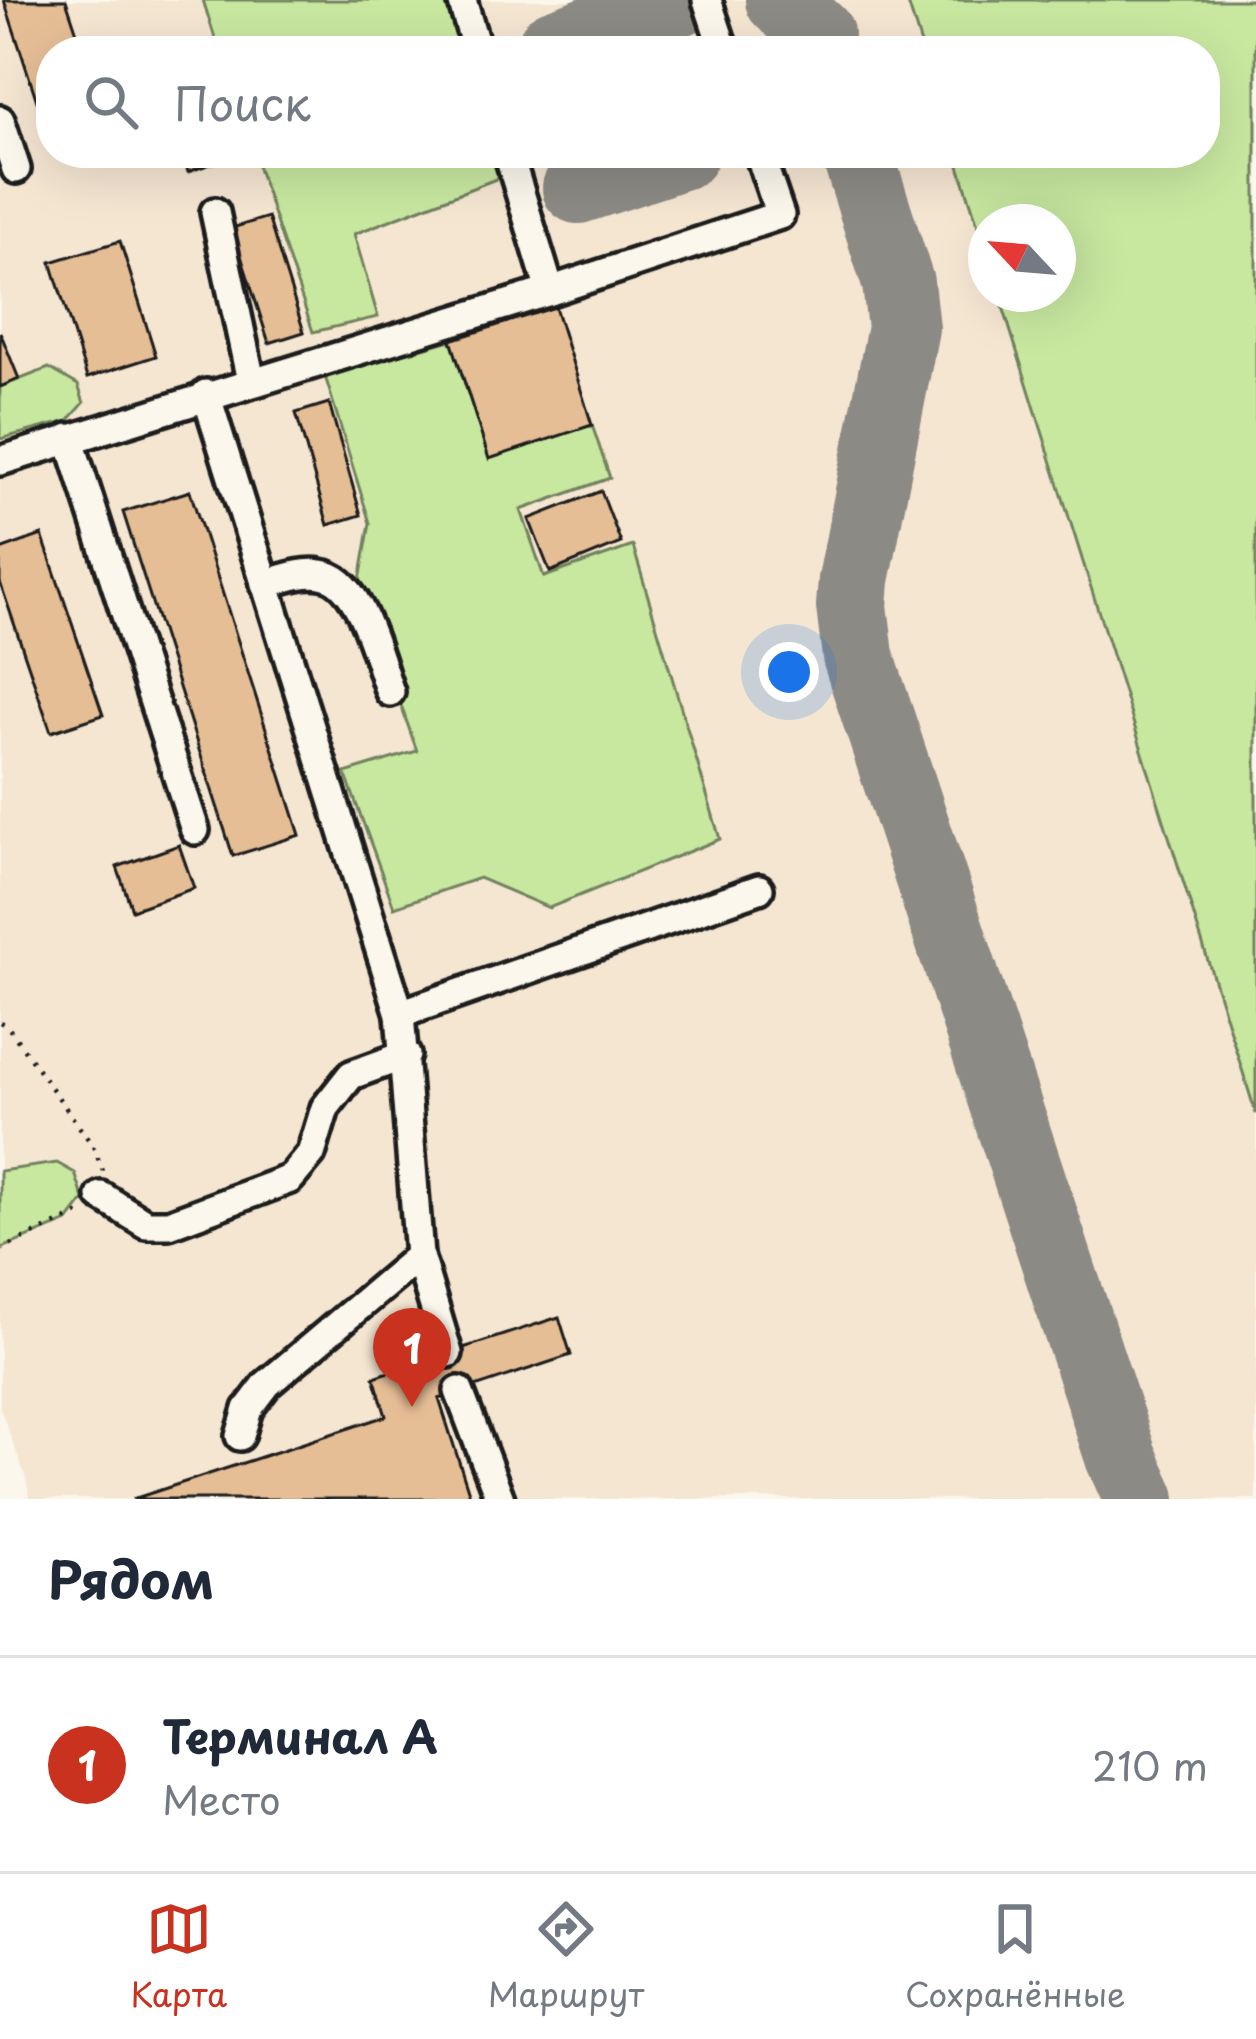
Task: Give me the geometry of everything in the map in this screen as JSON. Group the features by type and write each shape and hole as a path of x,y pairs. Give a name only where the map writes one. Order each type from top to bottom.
{"lane":[{"path":"462,0 473,36"},
{"path":"706,0 719,36"},
{"path":"0,120 16,169"},
{"path":"513,168 550,291"},
{"path":"0,461 780,215 764,168"},
{"path":"215,212 251,381"},
{"path":"206,394 400,1015 419,1256 448,1353"},
{"path":"69,438 194,830"},
{"path":"265,584 324,574 351,589 390,692"},
{"path":"400,1015 759,889"},
{"path":"100,1196 146,1224 169,1224 290,1179 311,1154 325,1108 342,1084 351,1075 406,1055"},
{"path":"240,1436 248,1409 267,1384 419,1256"},
{"path":"459,1391 500,1499"}],"path":[{"path":"0,1022 93,1146 106,1179 98,1204 0,1250"}],"shaded area":[{"path":"0,0 1256,0 1256,1499 30,1499 0,1408"}],"green space":[{"path":"203,0 449,0 460,36 214,36"},
{"path":"907,0 1256,0 1256,1114 1005,312 1076,312 1076,204 971,204 960,168 1220,168 1220,36 918,36"},
{"path":"258,168 498,168 501,177 354,234 378,317 313,332"},
{"path":"451,340 489,458 592,425 610,478 521,510 544,577 633,546 720,839 549,908 479,878 394,907 345,773 417,751 359,586 370,523 325,376"},
{"path":"49,368 78,385 84,403 68,421 0,439 0,387"},
{"path":"57,1163 75,1173 84,1200 68,1221 0,1249 0,1171"}],"building":[{"path":"4,0 66,0 78,36 36,36 36,98"},
{"path":"268,217 304,332 269,343 232,228"},
{"path":"120,241 156,356 87,378 51,262"},
{"path":"555,307 592,425 489,459 451,340"},
{"path":"0,332 19,379 0,387"},
{"path":"329,403 361,515 328,525 296,413"},
{"path":"190,491 300,835 233,856 123,512"},
{"path":"601,491 621,543 550,572 529,519"},
{"path":"42,535 103,715 51,732 0,582 0,550"},
{"path":"179,845 194,888 132,910 117,867"},
{"path":"559,1317 571,1355 439,1399 471,1499 133,1499 386,1416 374,1377"}],"taxiway":[{"path":"579,36 680,0"},
{"path":"781,0 818,36"},
{"path":"578,188 638,168"},
{"path":"862,168 898,283 903,328 854,580 858,656 1121,1457 1140,1499"}],"place":[{"name":"Терминал А","path":"412,1407"}]}
